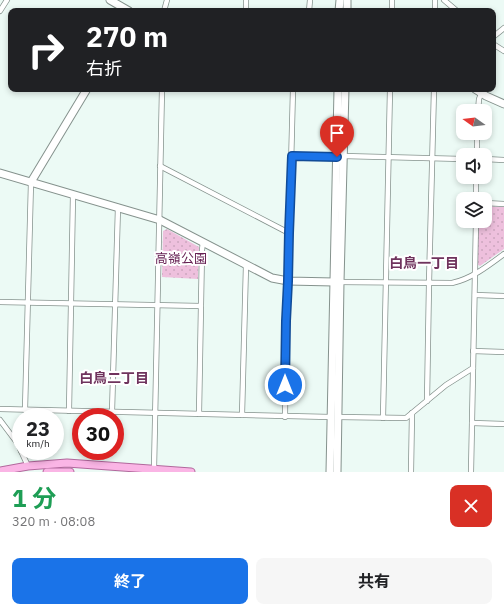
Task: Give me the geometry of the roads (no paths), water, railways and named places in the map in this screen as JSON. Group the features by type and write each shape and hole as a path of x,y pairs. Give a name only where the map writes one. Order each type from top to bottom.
{"main road":[{"path":"0,471 57,463 191,472"},
{"path":"47,472 70,472"}],"street":[{"path":"0,11 7,0"},
{"path":"111,0 124,8"},
{"path":"444,0 453,8"},
{"path":"496,35 504,28"},
{"path":"25,408 31,182 85,92"},
{"path":"154,469 162,92"},
{"path":"285,416 286,321 293,92"},
{"path":"338,92 340,157"},
{"path":"330,472 334,417 340,157 345,92"},
{"path":"383,418 390,92"},
{"path":"427,400 434,92"},
{"path":"479,92 504,104"},
{"path":"479,104 481,94"},
{"path":"292,156 456,159"},
{"path":"492,159 504,160"},
{"path":"160,166 289,233"},
{"path":"0,173 160,220 272,278 288,281 429,284 452,283 459,282 475,274 504,254"},
{"path":"69,411 73,195"},
{"path":"492,203 504,204"},
{"path":"112,408 118,207"},
{"path":"471,472 476,228"},
{"path":"199,414 203,242"},
{"path":"242,415 246,265"},
{"path":"475,295 504,296"},
{"path":"0,302 201,306"},
{"path":"473,351 504,352"},
{"path":"124,412 406,418 427,400 473,368"},
{"path":"0,409 12,409"},
{"path":"64,411 72,411"},
{"path":"411,472 412,412"},
{"path":"334,417 337,472"},
{"path":"0,420 12,436"},
{"path":"472,423 504,424"},
{"path":"25,460 28,466"}],"district":[{"name":"白鳥一丁目","path":"424,263"},
{"name":"白鳥二丁目","path":"114,378"}],"park label":[{"name":"高嶺公園","path":"181,258"}]}
